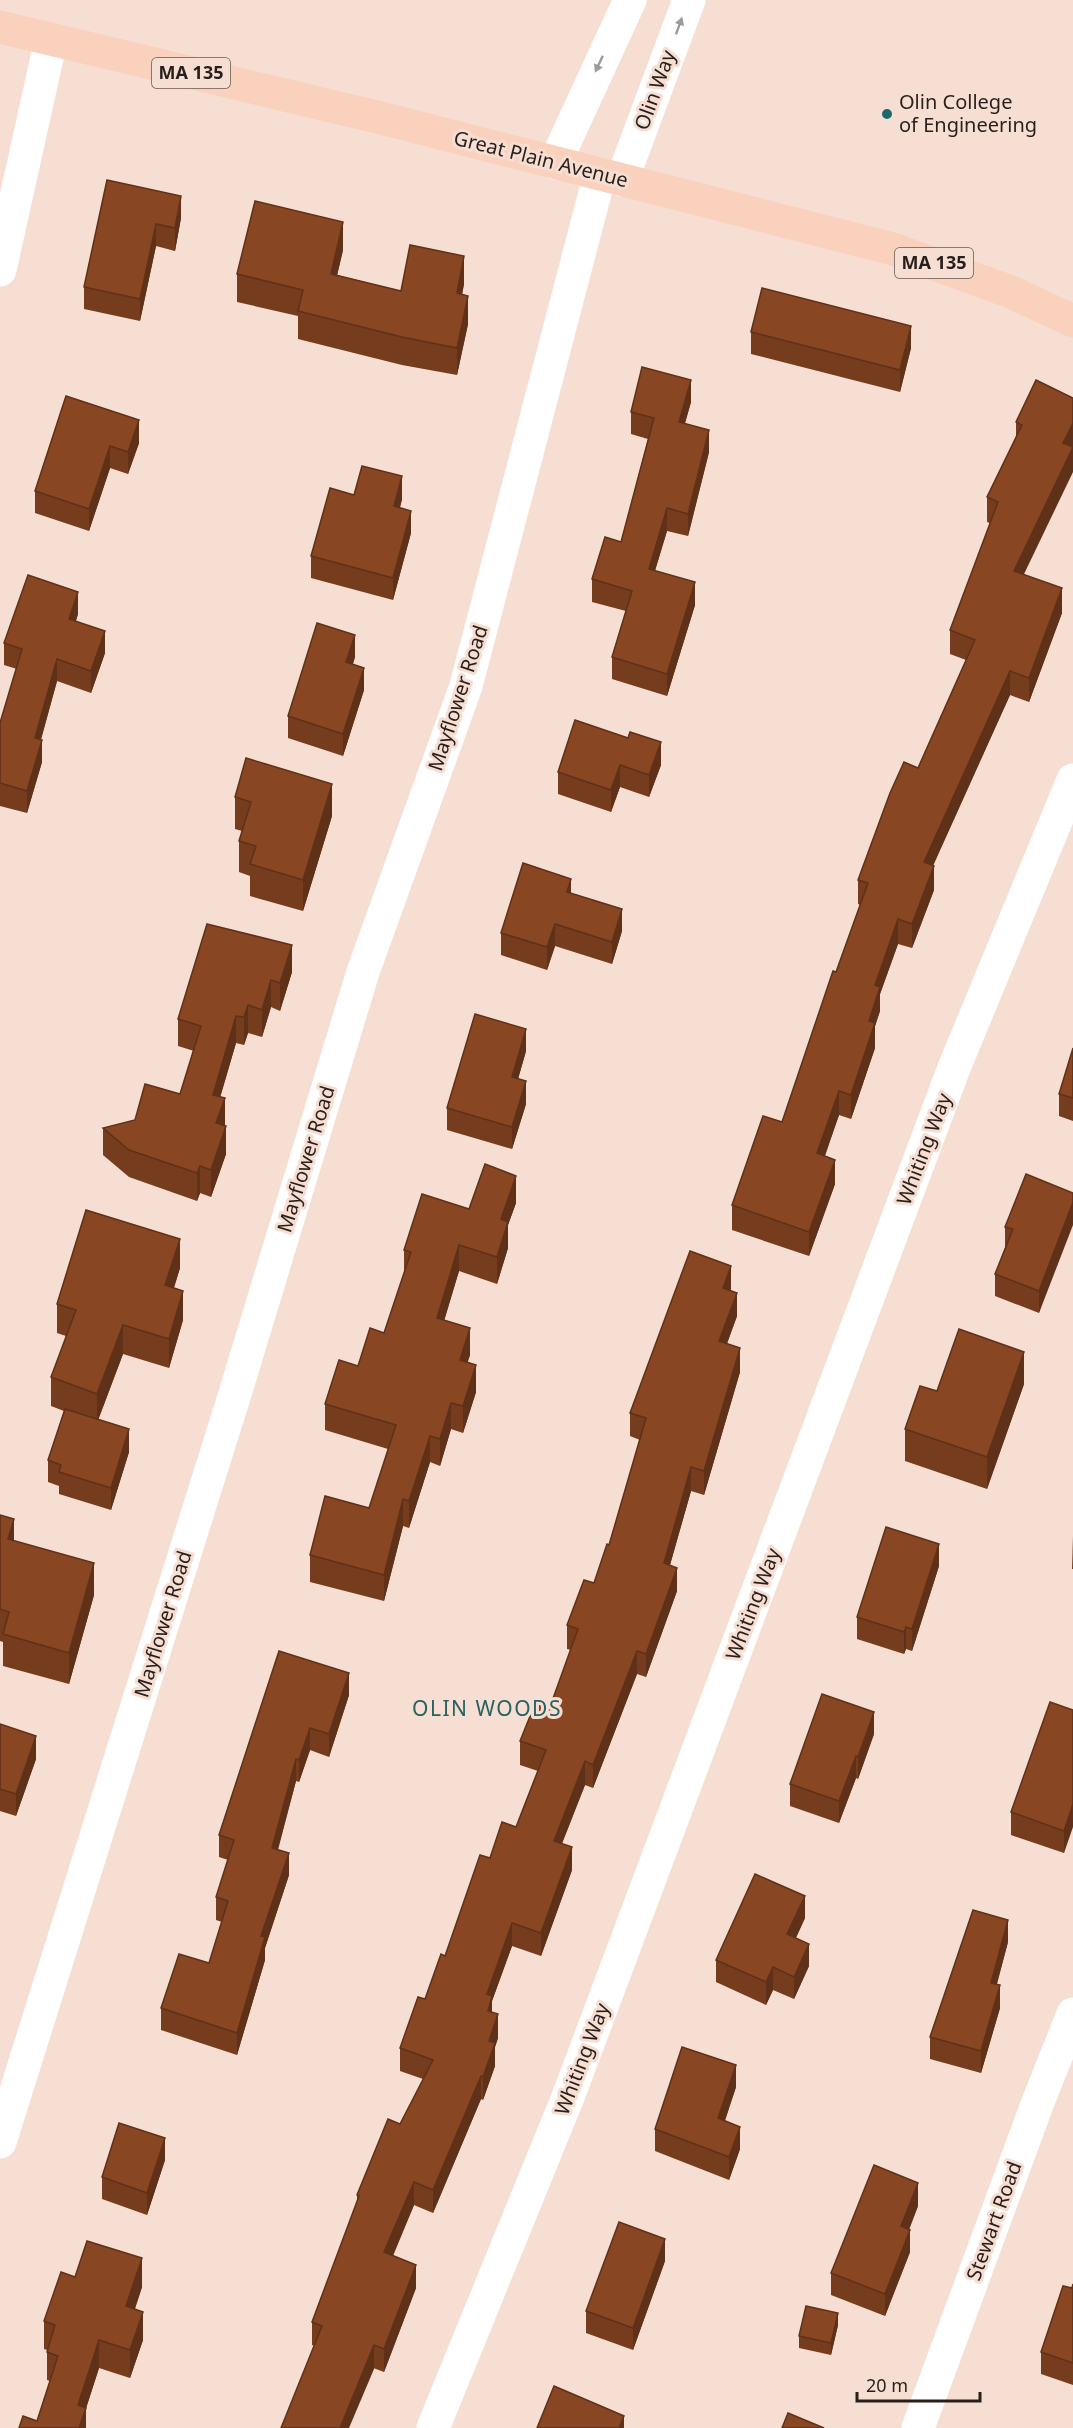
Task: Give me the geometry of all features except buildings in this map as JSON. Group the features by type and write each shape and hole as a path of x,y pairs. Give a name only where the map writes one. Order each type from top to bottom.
{"main road":[{"name":"Great Plain Avenue","path":"0,27 381,118 893,249 1011,292 1073,321"}],"street":[{"path":"555,163 630,0"},
{"name":"Olin Way","path":"611,177 689,0"},
{"path":"0,270 51,40"},
{"name":"Mayflower Road","path":"0,2142 231,1408 363,972 466,686 611,177"},
{"name":"Whiting Way","path":"433,2428 568,2097 954,1068 1073,780"},
{"name":"Stewart Road","path":"918,2428 1038,2102 1073,2014"}],"place":[{"name":"Olin College of Engineering","path":"887,114"}],"district":[{"name":"OLIN WOODS","path":"487,1709"}]}
